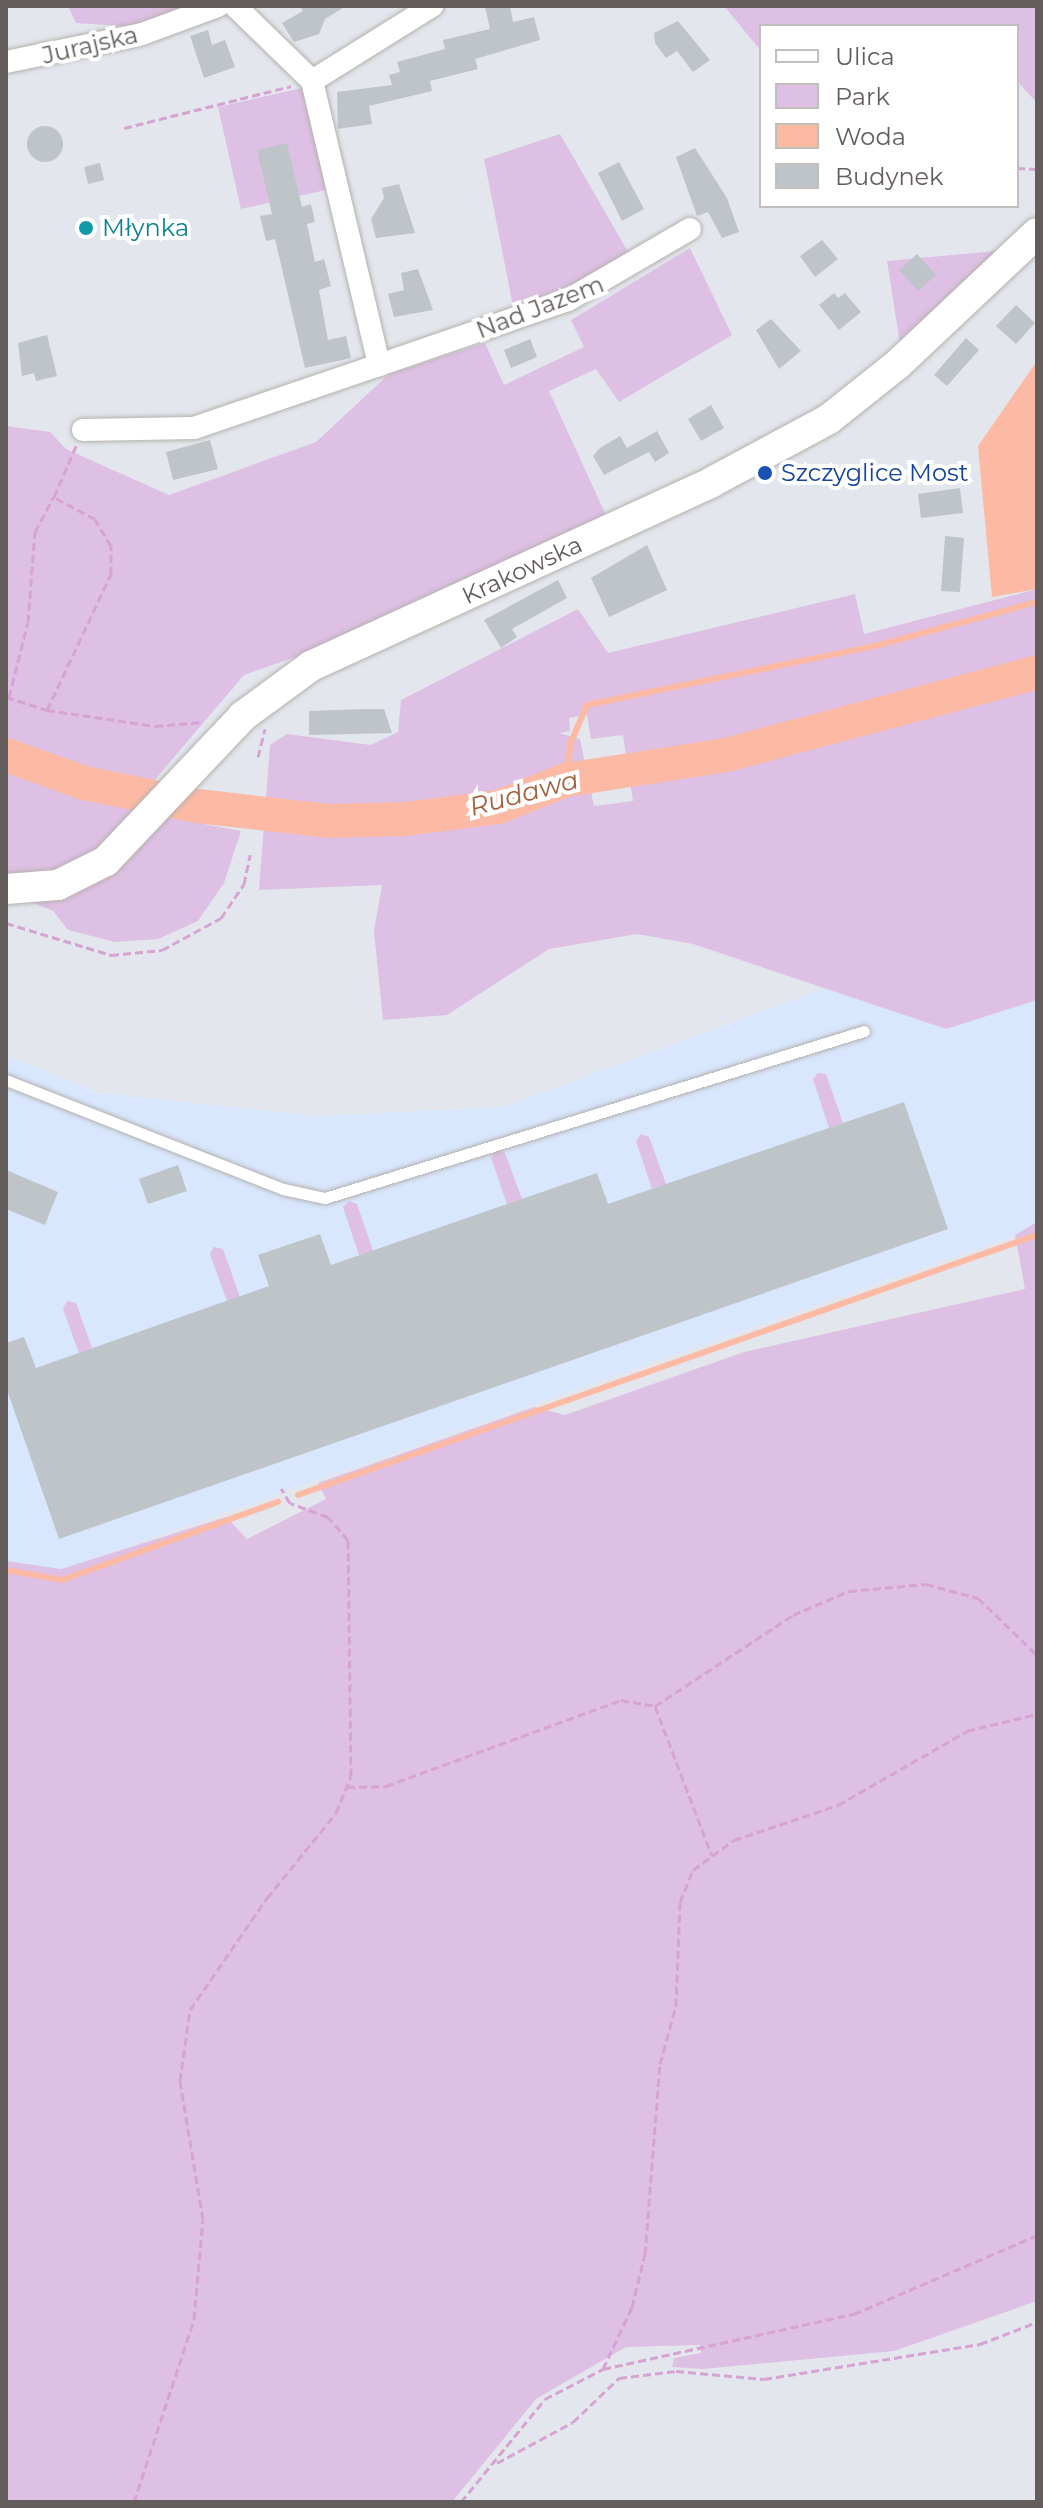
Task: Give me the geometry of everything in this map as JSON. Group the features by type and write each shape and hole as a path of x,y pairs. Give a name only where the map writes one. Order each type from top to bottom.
{"street":[{"name":"Jurajska","path":"6,62 115,42 218,6"},
{"path":"235,6 312,81 379,365"},
{"path":"312,81 432,6"},
{"name":"Nad Jazem","path":"83,430 194,428 568,300 690,229"},
{"name":"Krakowska","path":"6,889 68,881 124,845 229,728 311,666 797,439 876,384 1037,233"}],"lane":[{"path":"6,1080 283,1189 325,1198 864,1031"}],"path":[{"path":"124,128 312,81"},
{"path":"83,430 35,532 28,622 8,697 47,710 155,726 212,721 229,728"},
{"path":"47,710 111,574 111,546 95,519 54,497"},
{"path":"6,923 111,955 162,950 221,918 244,884 250,855"},
{"path":"134,2502 194,2319 203,2219 180,2081 190,2010 267,1898 336,1813 346,1787 355,1730 348,1540 328,1517 290,1503 281,1488"},
{"path":"346,1787 386,1786 621,1700 655,1706 793,1615 849,1591 926,1584 978,1598 1037,1655"},
{"path":"655,1706 712,1856"},
{"path":"603,2369 632,2307 645,2254 660,2064 676,2006 680,1902 693,1870 734,1840 838,1805 967,1731 1037,1714"},
{"path":"461,2502 545,2399 603,2369 854,2314 1037,2235"},
{"path":"493,2464 573,2422 619,2378 676,2371 764,2379 966,2347 1037,2322"}],"shaded area":[{"path":"828,987 946,1029 1037,1000 1037,1222 1015,1235 61,1570 6,1561 6,1055 100,1093 318,1116 504,1107"}],"green space":[{"path":"68,6 187,6 136,27 76,23"},
{"path":"724,6 1037,6 1037,103 1019,83 1019,24 759,24 759,49"},
{"path":"302,88 326,190 241,209 218,107"},
{"path":"560,134 631,257 514,311 484,159"},
{"path":"690,248 732,335 619,402 596,369 549,391 606,515 326,646 244,675 148,788 6,743 6,426 50,432 66,449 169,495 316,442 389,374 485,343 504,385 584,347 571,320"},
{"path":"996,251 900,344 887,261"},
{"path":"1037,589 1037,1000 946,1029 693,944 637,934 549,949 447,1015 383,1020 374,931 382,885 259,890 270,745 287,734 371,745 398,732 401,700 578,609 608,653 855,594 864,634","holes":["587,715 591,739 623,735 633,801 594,806 580,739 559,733 570,731 569,718"]},
{"path":"6,773 139,812 241,831 224,883 198,921 158,939 115,942 68,930 53,911 6,892"},
{"path":"818,1073 826,1074 843,1123 829,1128 813,1079"},
{"path":"641,1134 649,1137 666,1184 652,1189 636,1141"},
{"path":"497,1149 505,1153 522,1199 507,1204 491,1158"},
{"path":"349,1201 357,1204 373,1251 359,1255 343,1207"},
{"path":"1037,1222 1037,2301 894,2351 703,2369 672,2367 674,2358 701,2353 700,2345 626,2347 536,2399 452,2502 6,2502 6,1561 61,1569 226,1517 247,1539 326,1499 318,1483 534,1407 565,1415 744,1352 1025,1289 1015,1235"},
{"path":"214,1247 223,1249 240,1297 227,1301 210,1254"},
{"path":"67,1301 76,1303 92,1348 79,1353 63,1309"}],"water":[{"path":"1037,361 1037,589 992,597 978,446"}],"building":[{"path":"300,6 346,6 325,19 319,34 294,42 282,23 303,11"},
{"path":"485,6 510,6 513,22 534,17 540,40 475,59 478,69 430,81 432,91 369,106 372,124 338,129 337,92 392,85 389,75 400,72 397,62 445,49 443,40 490,29"},
{"path":"678,21 710,60 693,72 677,51 666,58 655,43 654,33"},
{"path":"208,30 212,45 225,40 235,67 204,78 190,36"},
{"path":"45,126 57,132 63,144 57,156 45,162 33,156 27,144 33,132"},
{"path":"287,143 302,207 311,204 315,222 307,224 315,262 324,259 331,286 319,290 328,340 346,336 351,358 305,368 275,239 266,241 260,216 272,214 257,150"},
{"path":"695,148 727,198 739,232 722,238 708,212 697,216 676,157"},
{"path":"619,162 644,209 622,221 598,173"},
{"path":"100,163 104,180 88,184 84,167"},
{"path":"399,184 415,233 376,238 371,219 384,198 382,188"},
{"path":"822,240 838,259 815,277 800,256"},
{"path":"917,254 936,275 918,291 899,270"},
{"path":"418,269 433,310 394,317 388,294 404,290 401,273"},
{"path":"834,293 838,298 845,293 861,312 839,330 819,305"},
{"path":"1016,305 1035,323 1016,344 996,326"},
{"path":"771,319 801,351 779,369 756,330"},
{"path":"47,335 57,376 36,381 34,373 22,376 18,343"},
{"path":"966,338 979,350 947,386 934,375"},
{"path":"530,339 537,357 511,368 504,350"},
{"path":"711,405 724,428 701,441 688,419"},
{"path":"657,431 669,453 655,462 649,452 604,475 593,456 600,448 620,436 627,448"},
{"path":"210,440 218,469 173,480 166,452"},
{"path":"960,488 963,513 921,518 918,494"},
{"path":"945,536 964,538 960,592 941,591"},
{"path":"647,545 667,590 609,617 591,578"},
{"path":"558,580 567,598 512,629 517,637 501,648 484,620"},
{"path":"384,709 392,733 309,735 309,711"},
{"path":"904,1102 948,1229 59,1539 6,1387 6,1343 24,1337 36,1368 269,1286 258,1255 320,1234 331,1265 597,1173 608,1204"},
{"path":"178,1165 187,1191 148,1204 139,1179"},
{"path":"6,1170 58,1192 45,1225 6,1209"}],"waterway":[{"path":"566,780 571,742 587,705 875,646 1037,602"},
{"name":"Rudawa","path":"6,755 84,783 197,806 328,821 405,819 498,807 566,780 726,755 1037,672"},
{"path":"298,1495 1037,1235"},
{"path":"6,1570 62,1580 278,1502"}],"place":[{"name":"Młynka","path":"86,228"},
{"name":"Szczyglice Most","path":"765,473"}]}
